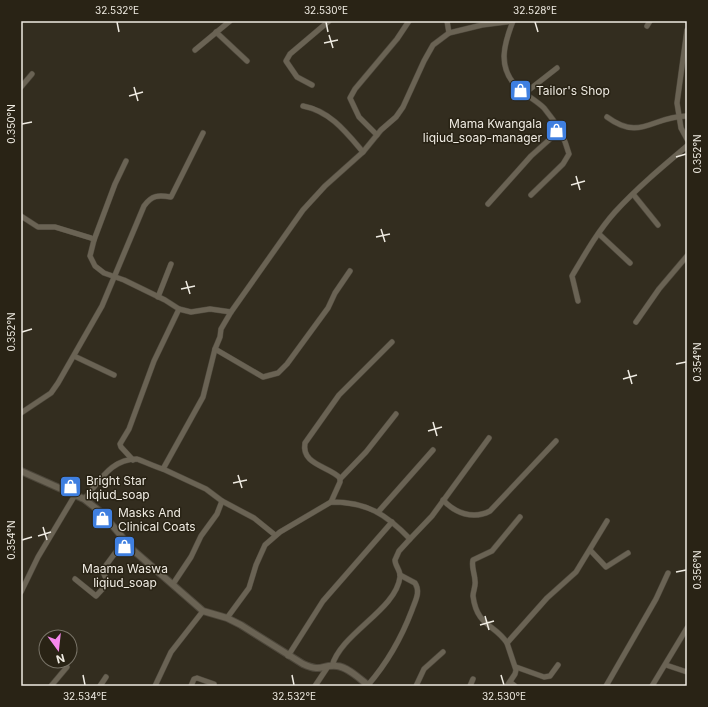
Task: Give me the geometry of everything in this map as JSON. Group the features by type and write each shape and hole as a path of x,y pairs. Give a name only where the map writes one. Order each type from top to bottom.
{"street":[{"path":"195,50 230,21"},
{"path":"312,85 297,77 286,61 290,54 328,21"},
{"path":"377,135 360,117 350,98 355,89 397,39 409,21"},
{"path":"447,21 449,32"},
{"path":"163,469 203,397 221,330 231,312 300,213 325,186 363,152 377,135 396,117 403,107 424,60 433,45 449,32 482,25 513,21 505,42 504,55 511,80 543,108 559,132 568,150 568,157 531,195"},
{"path":"687,30 677,92 678,116 681,128 687,139"},
{"path":"216,32 247,62"},
{"path":"525,93 557,68"},
{"path":"21,87 32,74"},
{"path":"303,106 309,107 337,122 363,152"},
{"path":"607,117 625,128 637,129 678,116 687,116"},
{"path":"488,204 531,156 559,132"},
{"path":"21,413 51,393 74,356 98,312 115,277 144,206 149,199 158,195 171,197 203,133"},
{"path":"578,301 572,276 599,234 614,213 633,194 687,146"},
{"path":"126,161 115,184 94,240 90,256 91,260 100,270 124,280 179,309 191,312 210,309 231,312"},
{"path":"633,194 658,225"},
{"path":"21,216 38,227 60,228 84,235 94,240"},
{"path":"599,234 630,263"},
{"path":"636,322 659,289 687,256"},
{"path":"158,297 171,264"},
{"path":"215,349 263,377 278,373 324,313 350,271"},
{"path":"133,460 120,447 120,444 129,429 154,361 179,309"},
{"path":"340,479 338,475 309,458 304,448 305,443 344,389 392,342"},
{"path":"74,356 114,375"},
{"path":"227,618 249,588 259,557 265,545 275,535 331,502 340,479 366,452 396,414"},
{"path":"315,686 338,653 366,622 384,606 397,587 400,576 395,560 399,551 424,526 489,438"},
{"path":"443,500 460,513 470,515 486,513 556,441"},
{"path":"379,511 433,450"},
{"path":"84,499 110,468 124,461 138,459 148,465 163,469 206,489 222,501 254,518 275,535"},
{"path":"21,471 84,499 102,513 124,542 203,611 227,618 270,643 288,656 313,669 338,666 348,670 368,686 384,666 401,637 418,594 415,583 400,576"},
{"path":"21,592 38,557 74,495"},
{"path":"173,584 191,558 201,536 217,514 222,501"},
{"path":"331,502 379,511 410,539"},
{"path":"515,686 508,684 515,674 516,667 507,643 500,635 488,626 478,613 473,595 475,582 472,564 474,560 492,551 520,517"},
{"path":"507,643 547,598 576,572 607,521"},
{"path":"288,656 323,602 392,522"},
{"path":"75,579 96,596 108,583 103,572 104,568 124,542"},
{"path":"590,550 606,567 628,553"},
{"path":"606,686 656,599 668,573"},
{"path":"155,686 171,652 203,611"},
{"path":"652,686 687,628"},
{"path":"416,686 424,669 443,652"},
{"path":"516,667 544,677 550,676 558,665"},
{"path":"666,665 687,672"},
{"path":"51,686 65,669"},
{"path":"100,686 106,677"},
{"path":"191,686 194,679 197,678 214,684"},
{"path":"470,686 473,680"}],"place":[{"name":"Tailor's Shop","path":"520,90"},
{"name":"Mama Kwangala liqiud_soap-manager","path":"557,130"},
{"name":"Bright Star liqiud_soap","path":"70,487"},
{"name":"Masks And Clinical Coats","path":"102,519"},
{"name":"Maama Waswa liqiud_soap","path":"125,547"}]}
